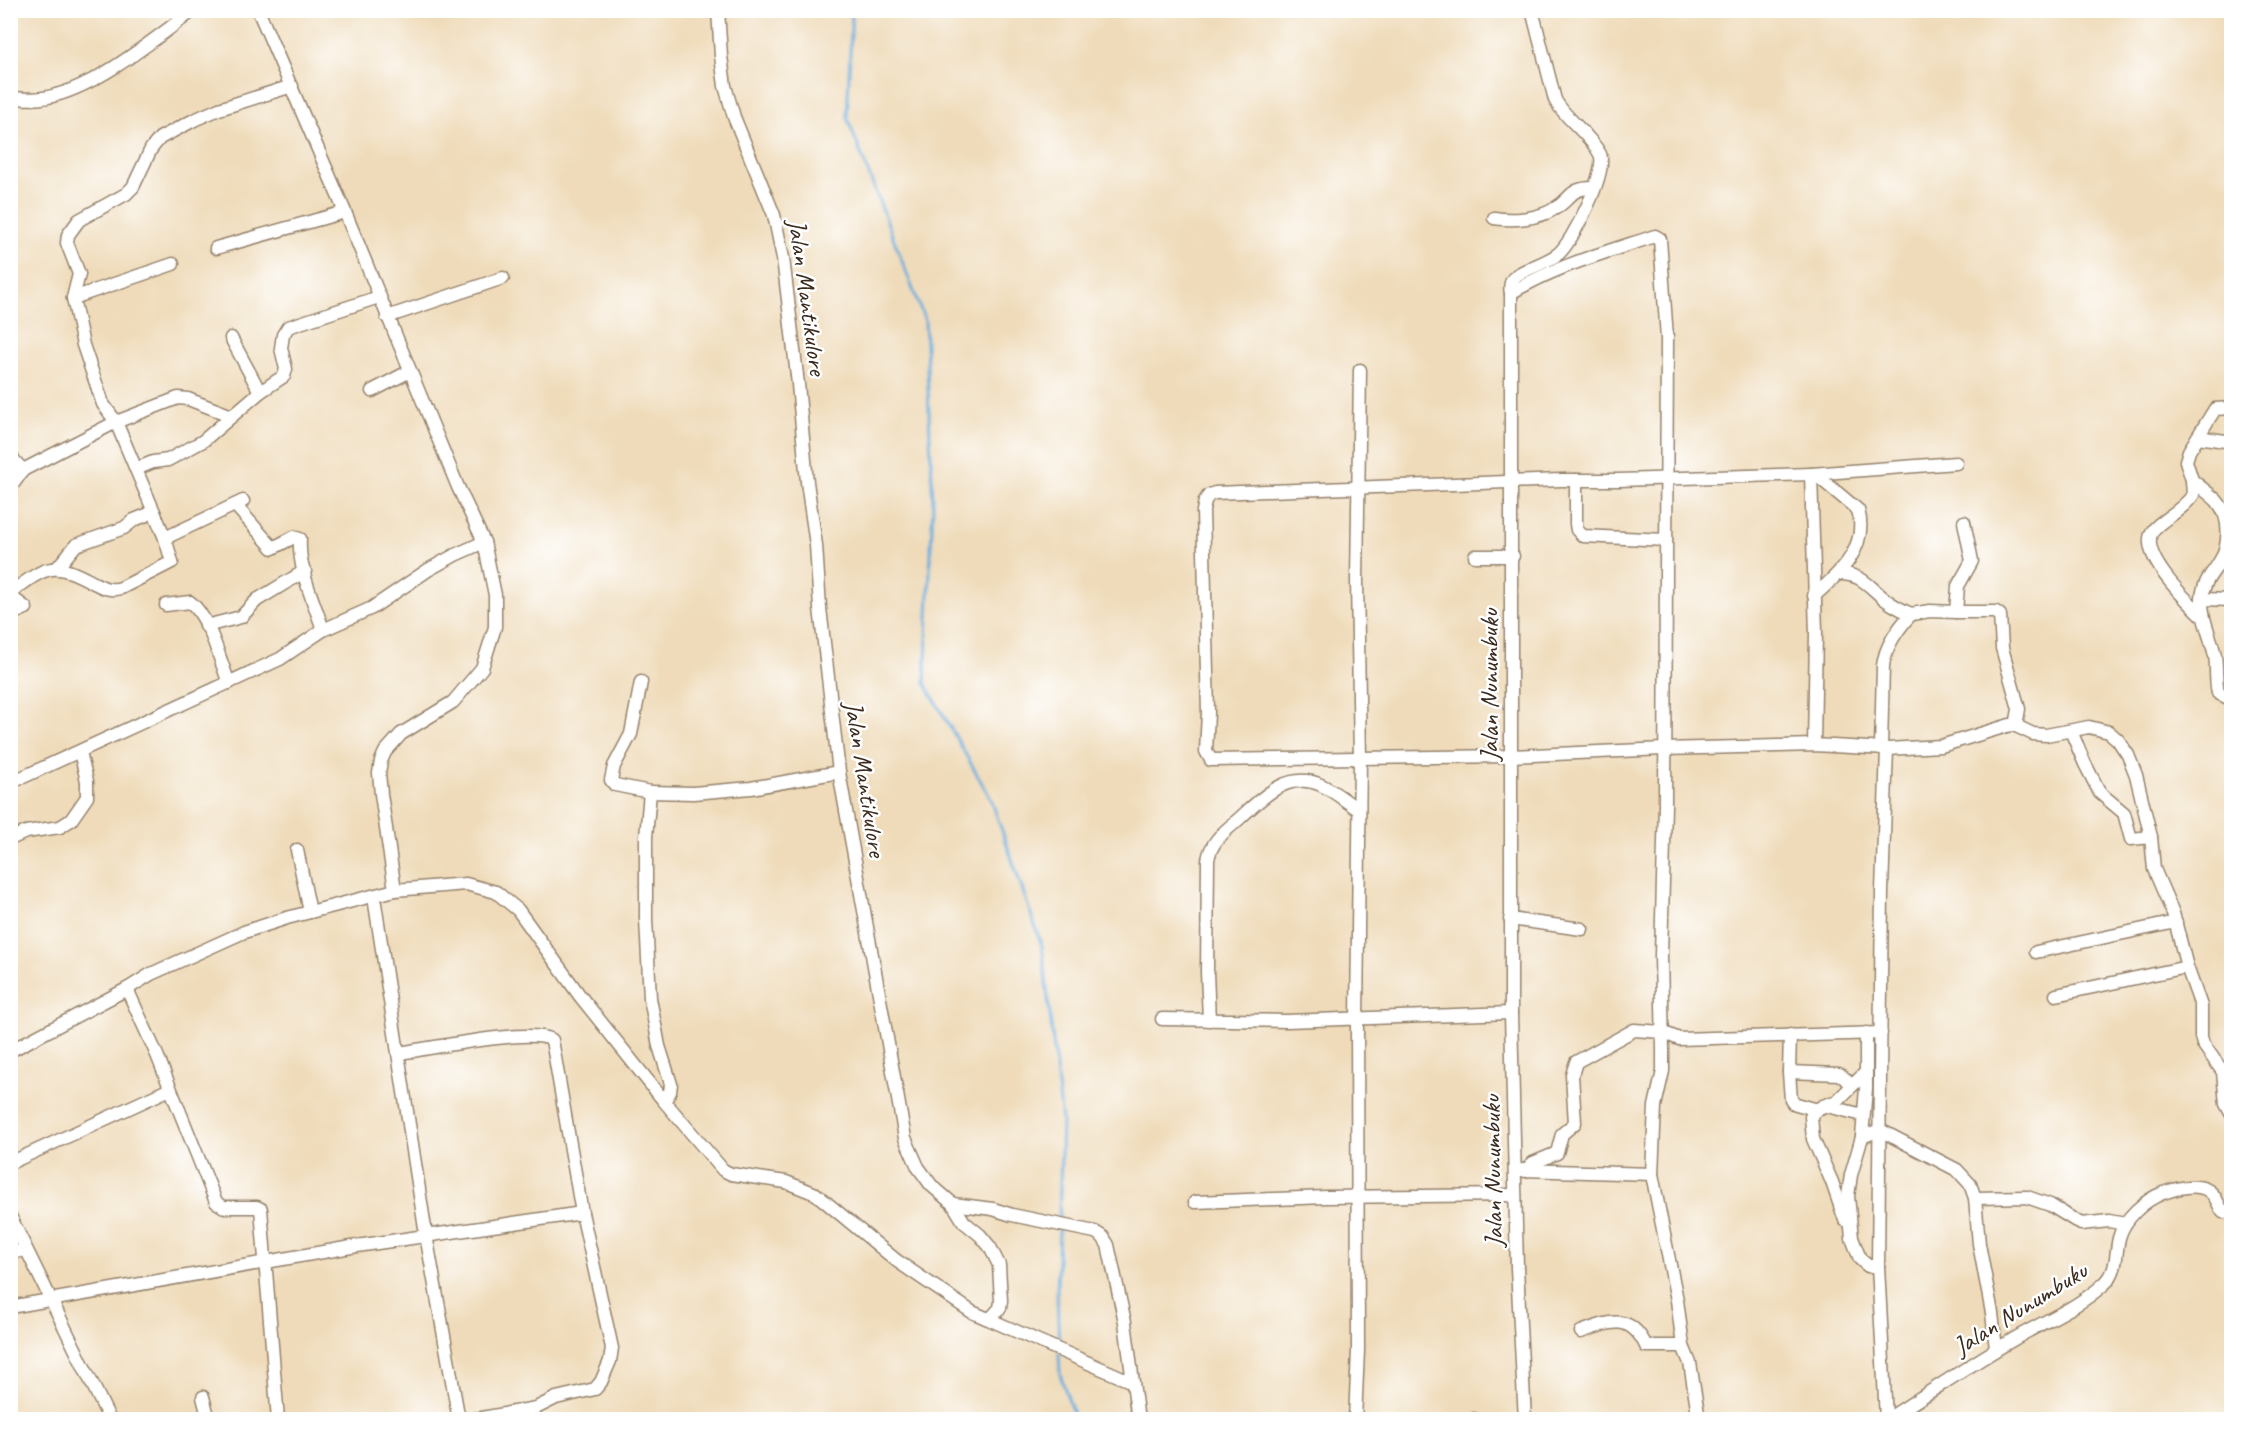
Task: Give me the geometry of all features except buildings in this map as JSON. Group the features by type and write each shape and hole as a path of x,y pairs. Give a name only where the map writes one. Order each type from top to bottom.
{"street":[{"path":"10,99 32,100 56,96 87,82 137,51 194,10"},
{"path":"258,10 345,212 458,487 484,542 495,595 495,627 482,668 453,702 401,734 385,752 381,761 379,773 381,794 395,890"},
{"name":"Jalan Mantikulore","path":"718,10 725,86 734,117 774,215 783,258 816,545 820,608 840,772 905,1138 918,1167 931,1185 953,1204 963,1222 980,1235 990,1247 999,1265 1000,1308 992,1318 986,1318"},
{"path":"1532,10 1555,100 1561,111 1601,156 1602,166 1575,231 1564,248 1547,261 1511,279 1509,286 1511,293 1535,279 1655,236 1659,237 1662,250 1667,338 1663,1071 1655,1106 1652,1174 1677,1300 1683,1346 1690,1363 1699,1419"},
{"path":"10,615 26,608 10,595 36,574 57,568 72,571 107,589 121,588 172,562 165,538 116,422 103,404 82,345 73,298 79,274 67,243 68,235 79,220 126,194 133,187 156,143 178,129 219,109 292,86"},
{"path":"1494,218 1526,218 1544,213 1556,209 1577,189 1594,188"},
{"path":"216,248 345,212"},
{"path":"73,298 173,264"},
{"path":"387,316 503,279"},
{"name":"Jalan Nunumbuku","path":"1511,293 1513,556 1511,1013 1520,1170 1515,1195 1525,1419"},
{"path":"136,469 153,462 168,460 203,441 260,392 284,376 286,369 281,348 283,335 288,327 378,297"},
{"path":"231,338 260,392"},
{"path":"1355,1419 1358,1350 1357,1019 1360,758 1357,581 1360,370"},
{"path":"372,391 410,371"},
{"path":"10,488 23,470 116,422 178,398 188,399 232,416"},
{"path":"2202,615 2161,570 2152,554 2150,538 2154,528 2189,501 2193,495 2192,480 2186,461 2209,415 2215,408 2232,408"},
{"path":"2198,437 2232,442"},
{"path":"10,456 23,470"},
{"path":"1956,463 1813,474 1511,482 1209,495 1204,501 1203,511 1208,713 1206,752 1208,758 1234,761 1511,756 1664,749 1814,746 1884,749 1941,746 2010,725 2038,735 2097,728 2109,732 2118,740 2128,755 2136,775 2151,837 2157,879 2176,922 2187,967 2202,1010 2201,1037 2203,1044 2221,1069 2226,1104 2232,1115"},
{"path":"1813,474 1858,510 1859,516 1856,551 1838,574 1814,596"},
{"path":"1813,474 1814,746"},
{"path":"1576,480 1576,524 1577,530 1583,536 1666,540"},
{"path":"2192,480 2217,502 2225,517 2228,530 2224,554 2206,580 2202,599 2202,615 2215,657 2218,693 2232,700"},
{"path":"165,538 239,503 273,548 294,537 300,539 305,579 323,630"},
{"path":"57,568 76,545 124,528 134,520 154,512"},
{"path":"1956,612 1958,586 1972,558 1964,522"},
{"path":"10,783 280,659 323,630 372,608 428,570 484,542"},
{"path":"1475,556 1513,556"},
{"path":"206,626 241,617 262,596 305,572"},
{"path":"1838,574 1855,575 1883,598 1911,614 1930,611 1996,612 2000,615 2002,648 2019,709 2016,726"},
{"path":"2202,599 2232,600"},
{"path":"166,605 190,602 195,605 229,683"},
{"path":"1886,1419 1878,1266 1884,655 1895,635 1911,614"},
{"path":"641,682 632,734 614,765 611,780 615,784 650,792 693,793 751,788 840,772"},
{"path":"2071,731 2100,793 2124,813 2131,839 2151,837"},
{"path":"10,839 26,832 60,826 71,820 87,797 87,782 80,752"},
{"path":"1209,1020 1208,860 1212,845 1259,800 1281,785 1295,781 1319,784 1359,810"},
{"path":"650,792 646,837 647,948 654,1021 671,1084 670,1092 664,1101"},
{"path":"297,850 310,912"},
{"path":"10,1051 151,974 244,932 395,890 466,884 496,892 518,910 580,996 664,1101 727,1173 786,1182 816,1194 897,1261 972,1312 1126,1380"},
{"path":"374,897 426,1235 459,1419"},
{"path":"1510,919 1582,929"},
{"path":"2036,952 2176,922"},
{"path":"2056,995 2187,967"},
{"path":"127,989 141,1017 216,1202 224,1207 261,1209 278,1419"},
{"path":"1162,1019 1287,1021 1511,1013"},
{"path":"1520,1170 1557,1153 1562,1134 1575,1123 1572,1075 1576,1062 1582,1056 1634,1030 1662,1032 1678,1039 1881,1034"},
{"path":"1852,1238 1849,1189 1856,1150 1862,1137 1866,1033"},
{"path":"399,1053 513,1036 542,1035 552,1040 582,1213 612,1348 610,1361 601,1382 595,1389 556,1398 536,1408 471,1419"},
{"path":"1790,1035 1789,1072 1793,1103 1863,1115"},
{"path":"1789,1072 1839,1074 1852,1084"},
{"path":"1866,1072 1837,1101 1822,1107 1810,1117 1813,1139 1862,1262 1868,1266 1878,1266"},
{"path":"10,1163 170,1089"},
{"path":"1862,1137 1880,1130 1956,1170 1970,1184 1976,1198 1979,1244 1995,1326 1996,1349"},
{"path":"1520,1170 1652,1174"},
{"name":"Jalan Nunumbuku","path":"1886,1419 1996,1349 2082,1302 2112,1276 2120,1235 2125,1224 2142,1206 2161,1194 2187,1186 2201,1188 2210,1191 2221,1210 2231,1212"},
{"path":"1195,1202 1515,1195"},
{"path":"1976,1198 2027,1197 2050,1205 2081,1224 2109,1221 2125,1224"},
{"path":"953,1204 974,1205 1095,1232 1103,1237 1108,1245 1125,1322 1126,1380 1138,1419"},
{"path":"10,1307 426,1235 582,1213"},
{"path":"10,1216 110,1419"},
{"path":"10,1253 26,1250"},
{"path":"1581,1332 1607,1323 1621,1322 1634,1330 1646,1346 1683,1346"},
{"path":"203,1397 209,1419"}],"waterway":[{"path":"852,10 847,117 925,321 933,504 925,683 991,799 1042,946 1062,1120 1059,1221"},
{"path":"1059,1227 1057,1294 1059,1347"},
{"path":"1059,1353 1060,1374 1075,1420"}]}
